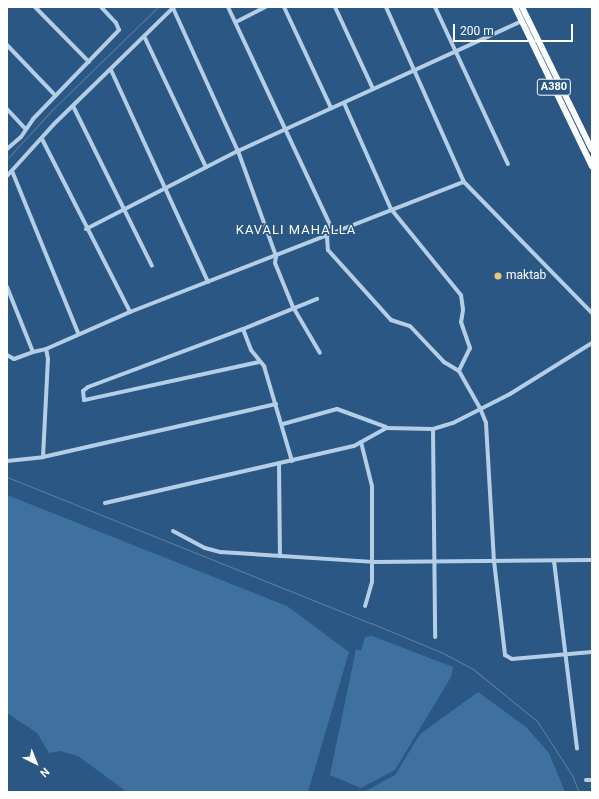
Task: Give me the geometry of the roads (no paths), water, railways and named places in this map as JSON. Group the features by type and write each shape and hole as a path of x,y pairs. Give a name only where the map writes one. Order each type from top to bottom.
{"highway":[{"name":"A380","path":"515,7 592,166"},
{"name":"A380","path":"522,7 592,150"}],"street":[{"path":"35,7 89,62"},
{"path":"7,149 21,137 25,128 119,30 116,23 101,7"},
{"path":"7,176 72,106 111,70 173,7 238,151 276,256 275,263 293,307 320,353"},
{"path":"228,7 334,233"},
{"path":"236,22 266,7"},
{"path":"284,7 331,108"},
{"path":"335,7 373,89"},
{"path":"386,7 464,182 592,313"},
{"path":"435,7 508,164"},
{"path":"86,229 238,151 522,21"},
{"path":"144,36 206,167"},
{"path":"7,45 55,96"},
{"path":"111,70 208,282"},
{"path":"344,103 391,209 461,295 463,310 461,322 470,348 459,371"},
{"path":"72,106 126,208 152,266"},
{"path":"7,109 25,128"},
{"path":"42,139 86,229 130,312"},
{"path":"12,171 78,333"},
{"path":"7,354 14,360 46,348 130,312 327,237 391,209 464,182"},
{"path":"327,237 328,250 391,320 410,326 444,362 459,371 480,408 486,423 494,561 505,655 508,658 592,652"},
{"path":"7,287 33,352"},
{"path":"259,362 84,400 83,391 88,387 243,329 293,307 317,299"},
{"path":"243,329 259,362 264,366 283,424 292,461"},
{"path":"283,424 337,409 386,428 433,429 453,423 510,394 592,343"},
{"path":"43,457 48,359 46,348"},
{"path":"7,461 43,457 276,404"},
{"path":"105,503 292,461 361,442 386,428"},
{"path":"433,429 435,637"},
{"path":"361,442 372,486 372,582 365,606"},
{"path":"279,464 280,556"},
{"path":"173,531 205,548 220,552 373,562 434,560 592,560"},
{"path":"554,561 567,654 577,749"},
{"path":"586,780 592,780"}],"waterway":[{"path":"7,159 53,109 158,7"},
{"path":"7,477 371,623 443,653 473,669 537,721 572,775 579,792"}],"place":[{"name":"maktab","path":"498,276"}],"district":[{"name":"KAVALI MAHALLA","path":"296,230"}]}
